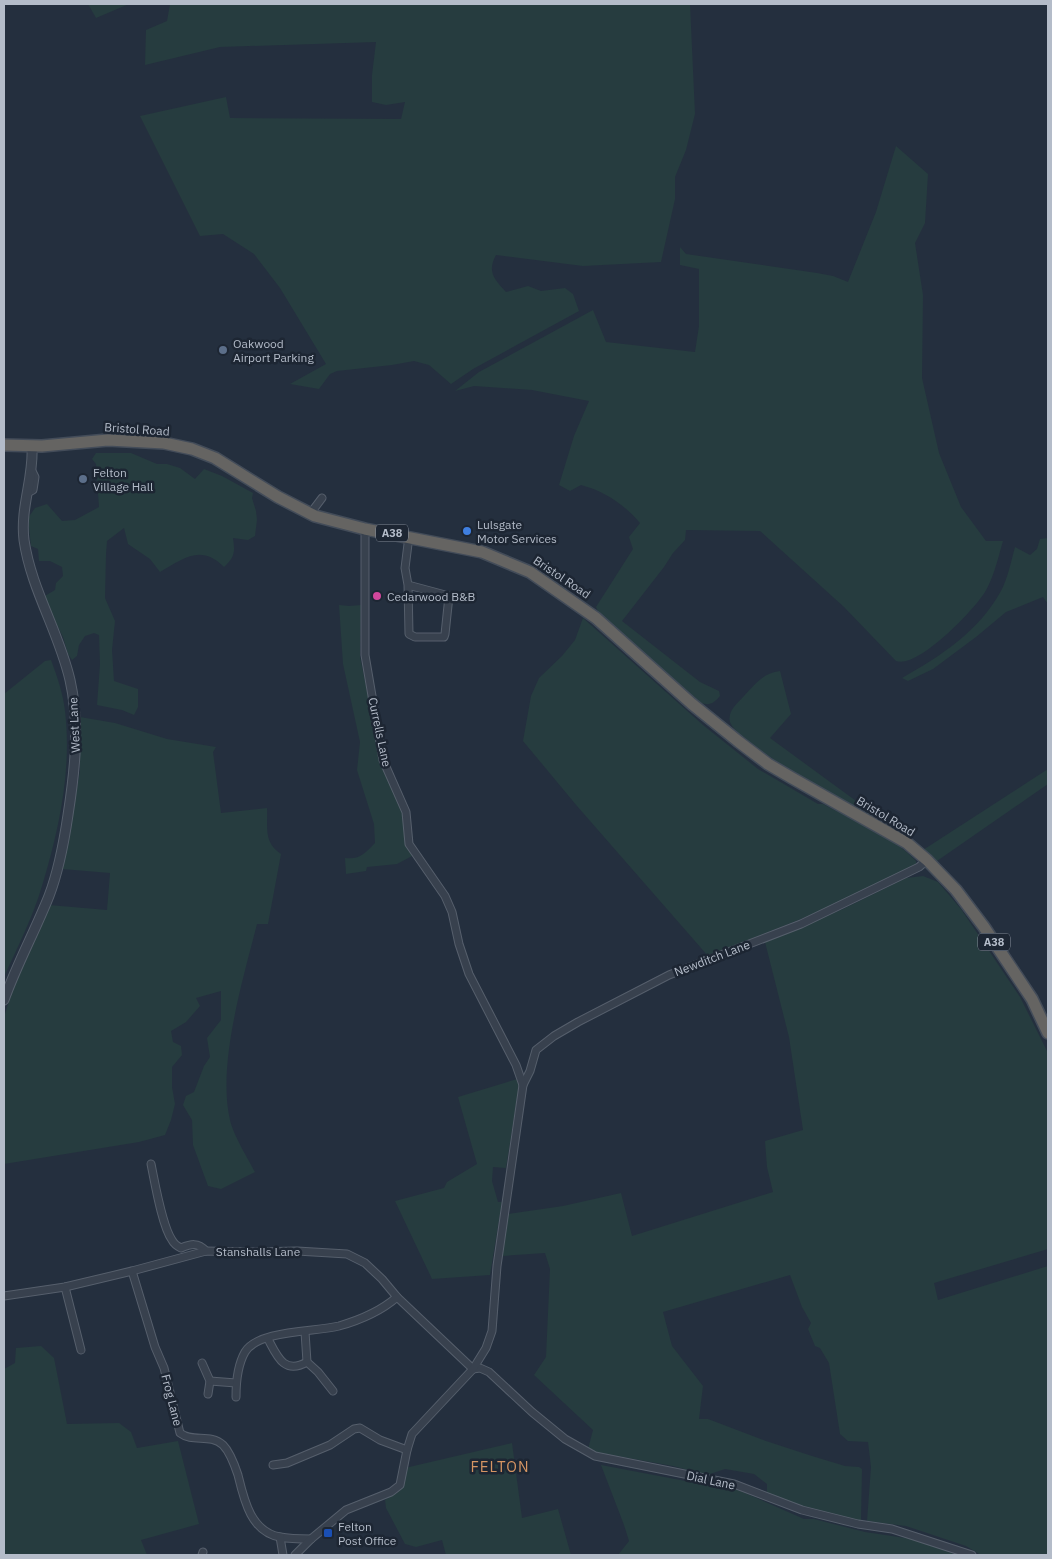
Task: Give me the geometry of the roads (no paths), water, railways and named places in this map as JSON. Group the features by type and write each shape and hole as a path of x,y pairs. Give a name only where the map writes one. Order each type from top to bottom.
{"highway":[{"name":"Bristol Road","path":"4,445 32,446 108,440 164,443 192,449 215,458 278,497 310,514 365,529 482,552 517,565 535,574 596,618 692,704 761,759 907,843 927,860"},
{"name":"A38","path":"927,860 956,890 984,927 1032,999 1048,1033"}],"street":[{"name":"West Lane","path":"4,1000 14,971 50,894 57,871 67,826 76,752 76,726 71,682 60,644 40,594 27,554 23,518 32,471 32,446"},
{"path":"310,514 322,498"},
{"name":"Currells Lane","path":"365,529 365,655 384,760 406,812 409,844 445,896 452,912 459,944 470,974 516,1065 523,1085"},
{"path":"408,536 406,568 409,634 415,637 444,637 446,634 449,596 408,585"},
{"name":"Newditch Lane","path":"523,1085 530,1071 536,1050 554,1036 578,1022 669,975 809,920 919,867 927,860"},
{"path":"296,1555 346,1510 391,1492 400,1485 412,1434 473,1369 486,1348 492,1331 498,1266 523,1085"},
{"path":"151,1164 166,1226 175,1245 181,1248 194,1244 206,1251"},
{"name":"Stanshalls Lane","path":"4,1296 65,1287 206,1251 297,1251 347,1254 365,1263 397,1297 473,1369"},
{"name":"Frog Lane","path":"132,1271 155,1347 164,1368 180,1432 186,1437 213,1439 223,1444 235,1467 249,1510 257,1524 266,1533 280,1537 311,1540"},
{"path":"65,1287 81,1350"},
{"path":"236,1397 237,1374 246,1352 254,1344 283,1332 305,1332 339,1326 386,1306 397,1297"},
{"path":"305,1332 307,1362 318,1372 333,1391"},
{"path":"268,1339 278,1358 284,1364 290,1367 298,1367 307,1362"},
{"path":"202,1363 210,1381 208,1394"},
{"name":"Dial Lane","path":"473,1369 480,1368 489,1372 532,1412 565,1439 595,1456 734,1484 802,1510 858,1524 892,1529 972,1555"},
{"path":"210,1381 236,1383"},
{"path":"273,1465 287,1463 330,1445 354,1429 360,1428 380,1440 407,1450"},
{"path":"280,1537 283,1555"}],"place":[{"name":"Oakwood Airport Parking","path":"223,350"},
{"name":"Felton Village Hall","path":"83,479"},
{"name":"Lulsgate Motor Services","path":"467,531"},
{"name":"Cedarwood B&B","path":"377,596"},
{"name":"Felton Post Office","path":"328,1533"}],"district":[{"name":"FELTON","path":"500,1466"}]}
